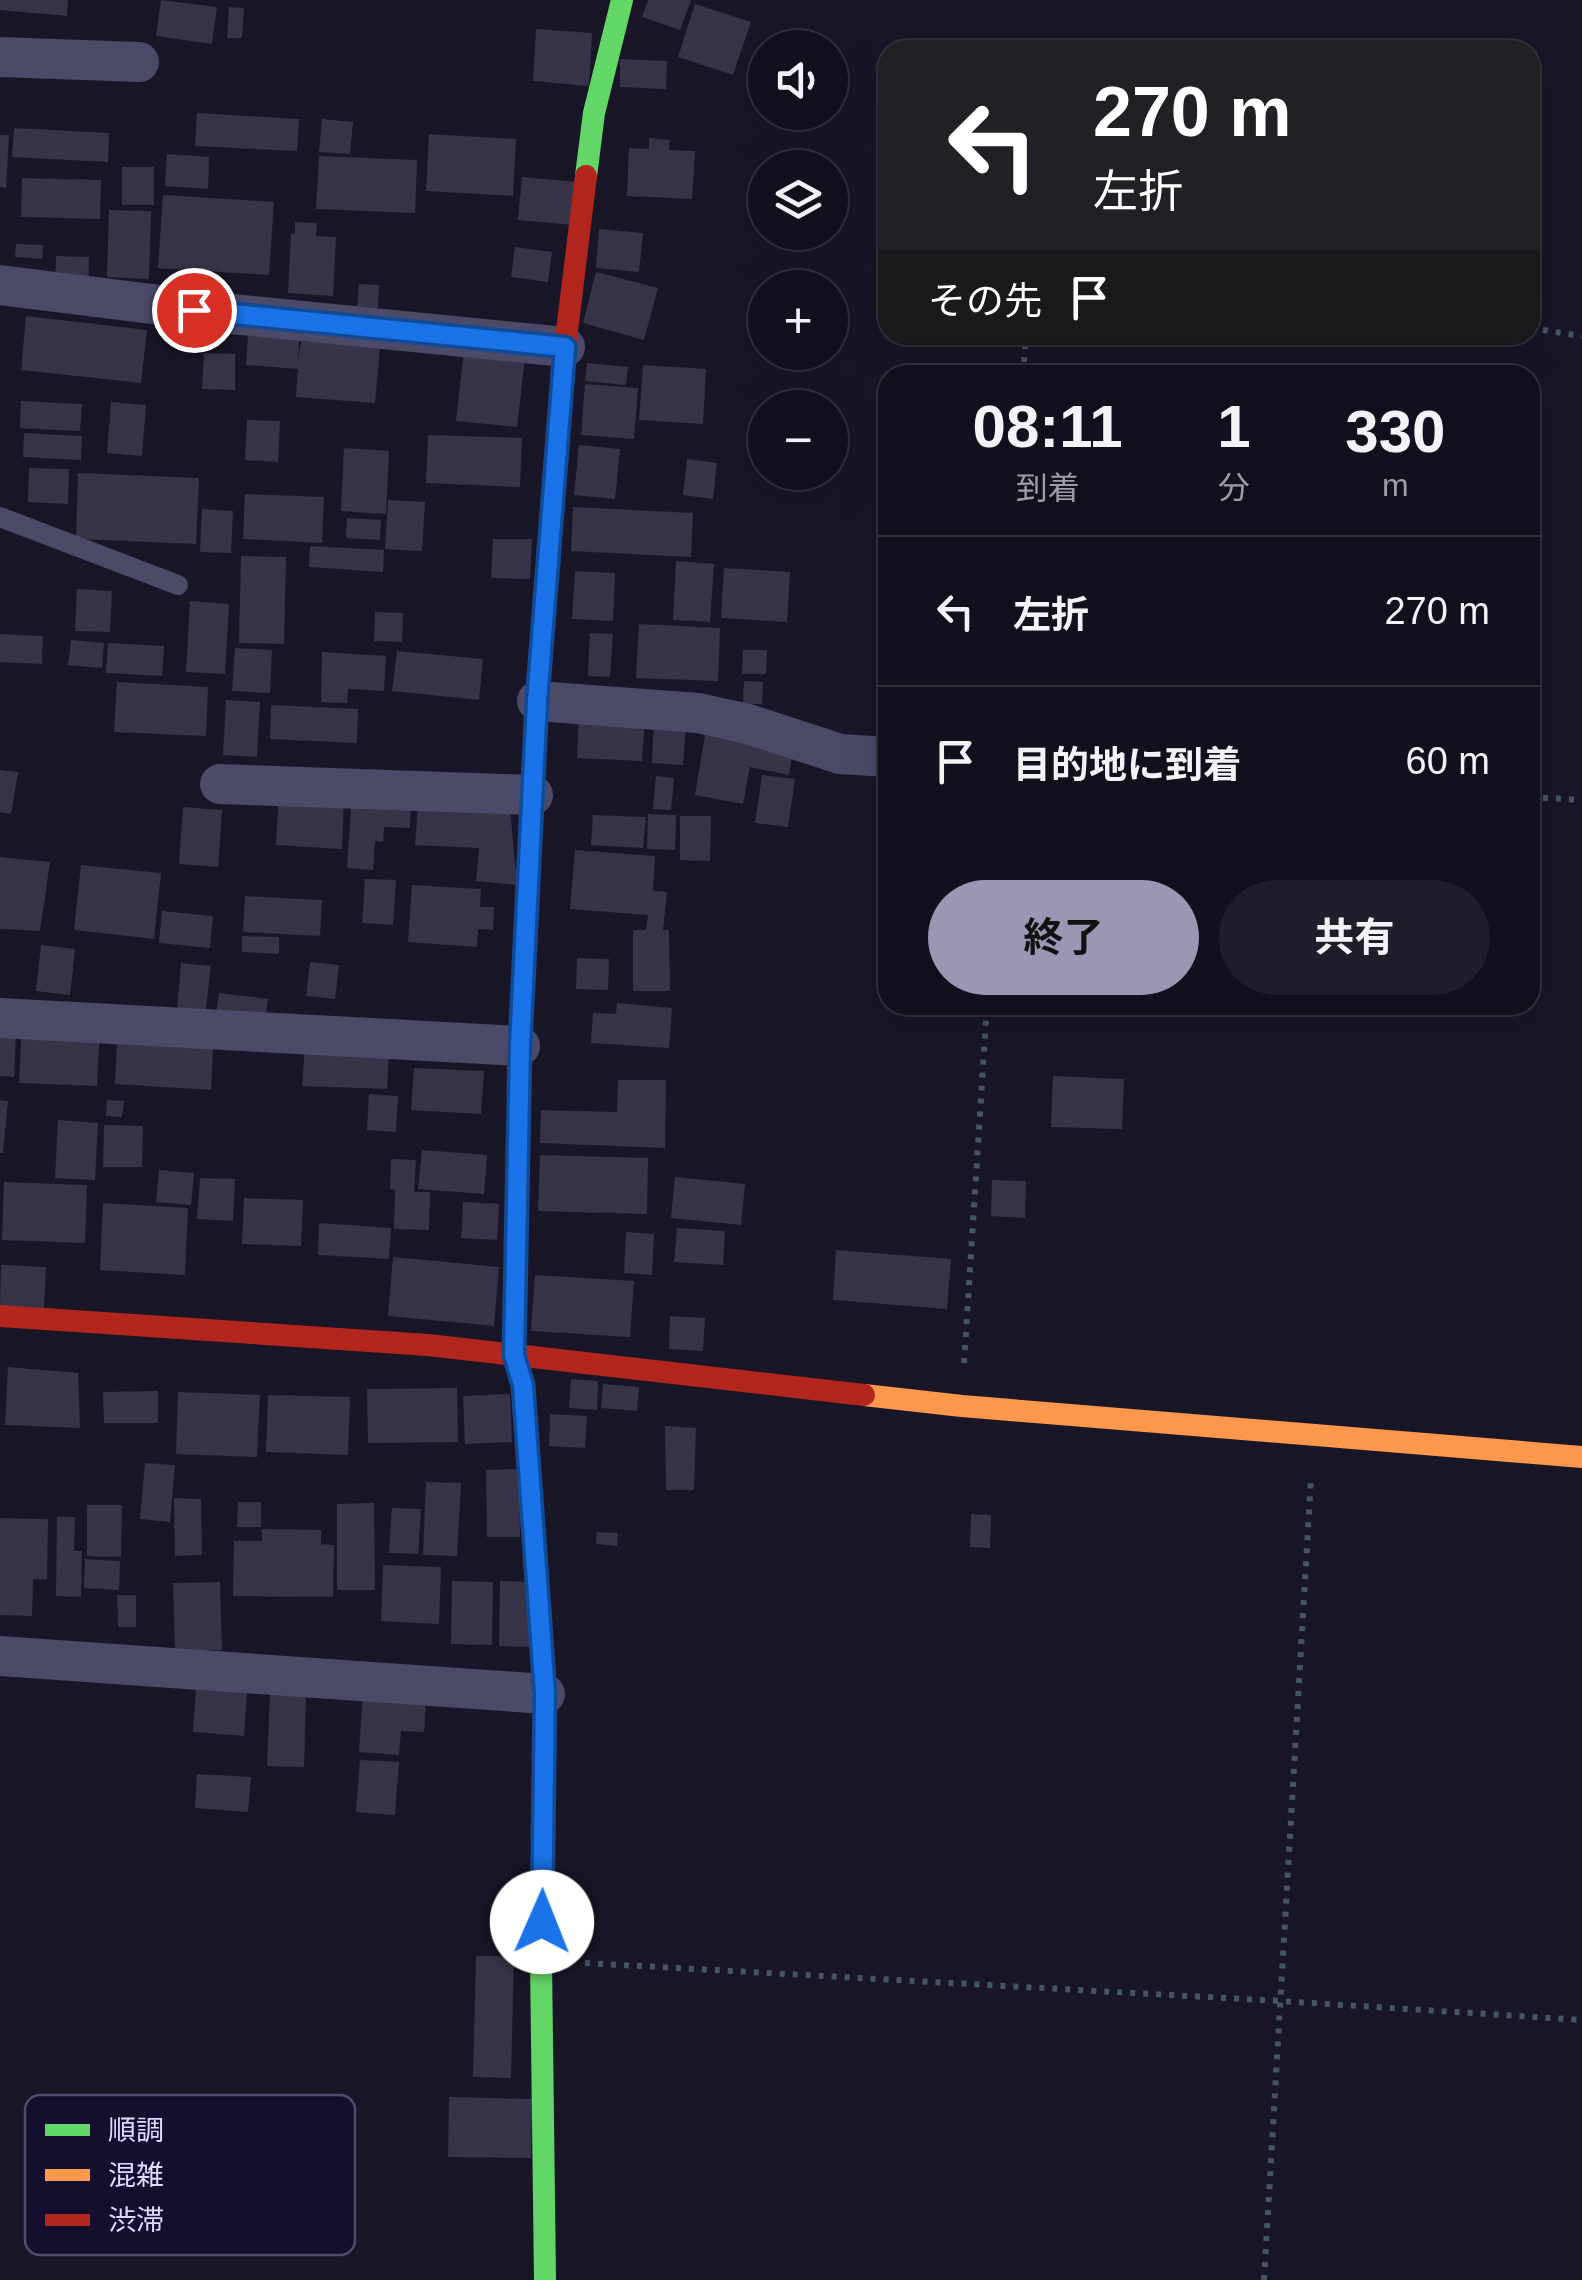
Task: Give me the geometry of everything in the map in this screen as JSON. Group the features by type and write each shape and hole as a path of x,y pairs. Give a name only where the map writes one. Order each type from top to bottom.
{"street":[{"path":"545,2280 545,1694 523,1385 514,1355 520,1046 537,701 565,347 594,114 622,0"},
{"path":"0,57 139,62"},
{"path":"0,285 232,314 565,347"},
{"path":"537,701 698,713 748,724 840,754 878,756"},
{"path":"220,784 534,795"},
{"path":"0,1018 520,1046"},
{"path":"0,1316 428,1345 962,1406 1582,1458"},
{"path":"0,1656 545,1694"}],"lane":[{"path":"0,517 178,585"}],"path":[{"path":"1540,330 1582,336"},
{"path":"1540,798 1582,800"},
{"path":"962,1406 986,1015"},
{"path":"1264,2280 1314,1436"},
{"path":"542,1960 1582,2020"}],"building":[{"path":"0,0 68,0 67,16 0,10"},
{"path":"161,0 217,7 212,44 156,36"},
{"path":"648,0 691,0 680,30 642,17"},
{"path":"695,4 751,22 733,75 678,57"},
{"path":"229,7 244,8 242,38 227,38"},
{"path":"536,29 592,33 589,86 533,81"},
{"path":"620,59 667,61 666,89 620,87"},
{"path":"197,113 299,119 297,151 195,146"},
{"path":"322,119 353,122 350,154 319,152"},
{"path":"14,128 109,133 108,162 12,157"},
{"path":"429,134 516,139 513,196 426,191"},
{"path":"0,135 9,135 6,188 0,187"},
{"path":"649,138 670,140 669,150 695,151 692,199 627,196 629,148 649,149"},
{"path":"167,154 209,157 208,189 165,186"},
{"path":"319,156 417,160 415,213 316,209"},
{"path":"122,167 154,167 154,205 122,205"},
{"path":"522,177 576,182 573,225 518,220"},
{"path":"22,178 101,180 100,219 21,217"},
{"path":"163,195 274,202 269,275 158,268"},
{"path":"109,210 151,211 149,279 107,277"},
{"path":"295,222 317,223 316,236 336,237 333,296 288,293"},
{"path":"599,229 643,233 639,272 596,268"},
{"path":"16,244 43,245 42,259 15,257"},
{"path":"515,247 552,252 548,282 511,277"},
{"path":"56,256 89,257 88,289 55,289"},
{"path":"596,272 658,288 644,340 583,323"},
{"path":"359,284 379,285 378,308 357,307"},
{"path":"26,316 147,330 141,383 21,370"},
{"path":"248,334 299,338 298,362 301,341 380,347 375,403 296,397 298,369 246,365"},
{"path":"464,350 525,357 517,427 456,421"},
{"path":"204,353 235,354 235,390 202,389"},
{"path":"587,363 628,367 626,385 585,381"},
{"path":"643,365 706,369 703,424 639,420"},
{"path":"585,384 638,388 634,439 581,435"},
{"path":"21,401 82,404 80,431 20,428"},
{"path":"111,402 146,405 142,456 107,453"},
{"path":"247,420 280,421 278,462 245,460"},
{"path":"24,433 82,436 81,460 23,457"},
{"path":"428,435 522,438 520,487 426,483"},
{"path":"579,445 620,449 615,499 574,495"},
{"path":"344,448 389,451 386,514 341,511"},
{"path":"687,459 717,463 713,499 683,495"},
{"path":"29,468 69,469 68,504 28,502"},
{"path":"78,473 199,478 196,544 76,539"},
{"path":"245,494 324,497 322,543 243,539"},
{"path":"388,500 425,502 422,551 385,549"},
{"path":"573,507 693,513 691,557 571,551"},
{"path":"202,509 233,511 231,553 200,552"},
{"path":"347,518 381,520 380,540 346,538"},
{"path":"493,539 532,539 530,579 491,578"},
{"path":"310,546 384,550 383,572 309,567"},
{"path":"241,556 286,557 284,644 239,643"},
{"path":"676,561 714,564 710,622 673,620"},
{"path":"724,568 790,572 787,622 721,618"},
{"path":"575,571 615,573 613,621 572,619"},
{"path":"77,589 112,591 110,632 75,631"},
{"path":"190,601 229,604 225,674 186,672"},
{"path":"375,612 403,613 402,642 374,641"},
{"path":"639,624 720,628 718,681 636,678"},
{"path":"590,633 613,634 610,677 588,676"},
{"path":"0,634 43,636 42,664 0,662"},
{"path":"71,640 104,643 102,668 68,665"},
{"path":"108,643 164,646 162,676 106,673"},
{"path":"235,648 272,650 270,693 232,691"},
{"path":"743,650 767,650 766,674 742,674"},
{"path":"397,651 483,659 479,700 392,691"},
{"path":"322,652 386,656 384,691 348,689 347,703 321,702"},
{"path":"744,681 763,682 762,704 743,704"},
{"path":"117,682 208,687 206,736 114,732"},
{"path":"226,700 260,702 257,757 223,755"},
{"path":"271,705 358,709 357,743 270,739"},
{"path":"579,711 645,716 642,761 577,758"},
{"path":"654,721 686,723 683,765 652,763"},
{"path":"705,735 793,749 789,775 750,767 743,804 695,795"},
{"path":"0,770 18,772 11,814 0,812"},
{"path":"762,775 795,779 788,827 755,823"},
{"path":"656,776 674,778 671,810 653,809"},
{"path":"352,792 411,799 410,828 384,827 383,842 375,841 373,870 347,868"},
{"path":"279,794 344,797 342,849 276,845"},
{"path":"418,804 510,808 517,885 476,881 479,848 415,845"},
{"path":"183,807 222,810 218,867 179,864"},
{"path":"648,814 676,815 675,850 647,849"},
{"path":"593,815 646,817 643,848 591,845"},
{"path":"680,816 711,816 710,861 680,860"},
{"path":"575,850 655,856 653,891 667,892 663,930 669,930 670,991 633,991 633,930 646,930 648,915 570,909"},
{"path":"0,857 50,862 40,931 0,929"},
{"path":"81,865 161,873 154,939 74,930"},
{"path":"365,879 396,880 393,925 362,923"},
{"path":"412,885 481,889 480,907 494,907 493,930 478,929 477,947 408,942"},
{"path":"245,896 322,900 320,936 243,932"},
{"path":"162,911 213,916 210,948 159,943"},
{"path":"242,936 279,937 279,954 242,952"},
{"path":"41,945 75,949 70,995 36,991"},
{"path":"577,958 609,959 608,990 576,989"},
{"path":"310,962 339,965 335,999 306,996"},
{"path":"181,963 211,966 205,1015 177,1012"},
{"path":"219,993 268,999 265,1020 216,1015"},
{"path":"617,1003 672,1008 669,1048 591,1043 593,1013 616,1014"},
{"path":"22,1027 100,1030 97,1086 19,1083"},
{"path":"0,1032 16,1033 14,1077 0,1076"},
{"path":"117,1044 213,1049 211,1090 115,1084"},
{"path":"305,1047 389,1051 387,1089 302,1086"},
{"path":"414,1068 484,1071 481,1114 411,1110"},
{"path":"1053,1076 1124,1079 1122,1129 1051,1127"},
{"path":"618,1080 666,1080 665,1148 540,1143 541,1110 617,1112"},
{"path":"369,1094 398,1096 396,1132 367,1130"},
{"path":"0,1100 8,1101 3,1153 0,1153"},
{"path":"107,1100 124,1101 122,1117 106,1116"},
{"path":"58,1120 98,1123 95,1180 55,1178"},
{"path":"104,1125 143,1126 142,1167 103,1167"},
{"path":"422,1150 487,1155 484,1194 418,1189"},
{"path":"540,1155 648,1158 647,1214 538,1211"},
{"path":"391,1159 416,1160 414,1192 430,1192 429,1230 394,1229"},
{"path":"159,1170 194,1173 191,1205 156,1202"},
{"path":"675,1177 745,1184 741,1225 671,1218"},
{"path":"200,1178 235,1179 233,1221 197,1219"},
{"path":"992,1180 1026,1181 1025,1218 991,1216"},
{"path":"4,1182 87,1185 85,1243 2,1240"},
{"path":"244,1198 303,1200 301,1246 242,1244"},
{"path":"463,1202 499,1204 497,1240 461,1238"},
{"path":"103,1203 188,1208 185,1275 100,1270"},
{"path":"319,1223 391,1228 389,1259 318,1255"},
{"path":"677,1228 725,1231 723,1265 674,1262"},
{"path":"626,1232 654,1234 652,1275 624,1273"},
{"path":"836,1250 951,1259 947,1309 833,1300"},
{"path":"393,1257 499,1267 494,1326 388,1316"},
{"path":"1,1265 46,1267 44,1308 0,1306"},
{"path":"535,1275 634,1281 630,1337 531,1331"},
{"path":"670,1316 705,1318 703,1351 669,1349"},
{"path":"8,1367 78,1373 80,1428 5,1425"},
{"path":"571,1379 598,1381 597,1410 569,1408"},
{"path":"603,1384 639,1387 637,1411 601,1408"},
{"path":"457,1388 458,1442 368,1443 367,1389"},
{"path":"158,1391 158,1423 104,1423 103,1392"},
{"path":"178,1392 260,1395 257,1457 176,1454"},
{"path":"510,1394 512,1442 465,1444 463,1396"},
{"path":"268,1395 350,1397 348,1455 266,1452"},
{"path":"550,1414 587,1416 585,1448 549,1446"},
{"path":"665,1426 696,1428 694,1490 666,1490"},
{"path":"145,1463 175,1465 170,1522 140,1519"},
{"path":"519,1469 520,1537 487,1537 486,1470"},
{"path":"426,1482 461,1483 457,1556 423,1555"},
{"path":"174,1498 201,1499 202,1555 175,1556"},
{"path":"238,1502 261,1502 261,1527 237,1527"},
{"path":"374,1503 375,1590 337,1590 337,1504"},
{"path":"87,1505 122,1505 121,1557 87,1556"},
{"path":"392,1508 421,1509 418,1554 389,1553"},
{"path":"971,1514 991,1515 990,1548 970,1547"},
{"path":"57,1517 75,1517 74,1551 82,1551 81,1597 56,1596"},
{"path":"0,1518 48,1519 47,1579 33,1579 32,1616 0,1615"},
{"path":"262,1529 321,1530 321,1544 334,1545 333,1597 233,1596 234,1541 262,1541"},
{"path":"597,1532 618,1533 617,1546 596,1544"},
{"path":"85,1559 120,1561 119,1590 84,1588"},
{"path":"383,1565 441,1567 439,1624 381,1621"},
{"path":"452,1581 493,1582 492,1645 451,1644"},
{"path":"500,1581 531,1582 531,1647 499,1646"},
{"path":"220,1582 222,1650 175,1651 173,1583"},
{"path":"117,1595 136,1595 136,1627 118,1627"},
{"path":"196,1686 247,1690 244,1736 193,1732"},
{"path":"363,1693 426,1700 424,1732 401,1731 399,1755 359,1752"},
{"path":"270,1695 306,1695 304,1767 267,1766"},
{"path":"360,1760 399,1762 395,1815 356,1812"},
{"path":"197,1774 251,1777 248,1812 195,1808"},
{"path":"476,1956 514,1956 511,2078 473,2077"},
{"path":"449,2097 532,2099 531,2158 448,2157"}],"traffic: fast":[{"path":"586,176 594,113 622,0"},
{"path":"542,1875 545,2280"}],"traffic: slow":[{"path":"515,1287 520,1046 535,735"},
{"path":"864,1395 1582,1457"}],"traffic: jam":[{"path":"535,735 565,347 586,176"},
{"path":"515,1287 514,1355 523,1385 545,1694 542,1875"},
{"path":"0,1316 428,1345 864,1395"}],"route":[{"path":"194,310 565,347 537,701 520,1046 514,1355 523,1385 545,1694 542,1922"}]}
